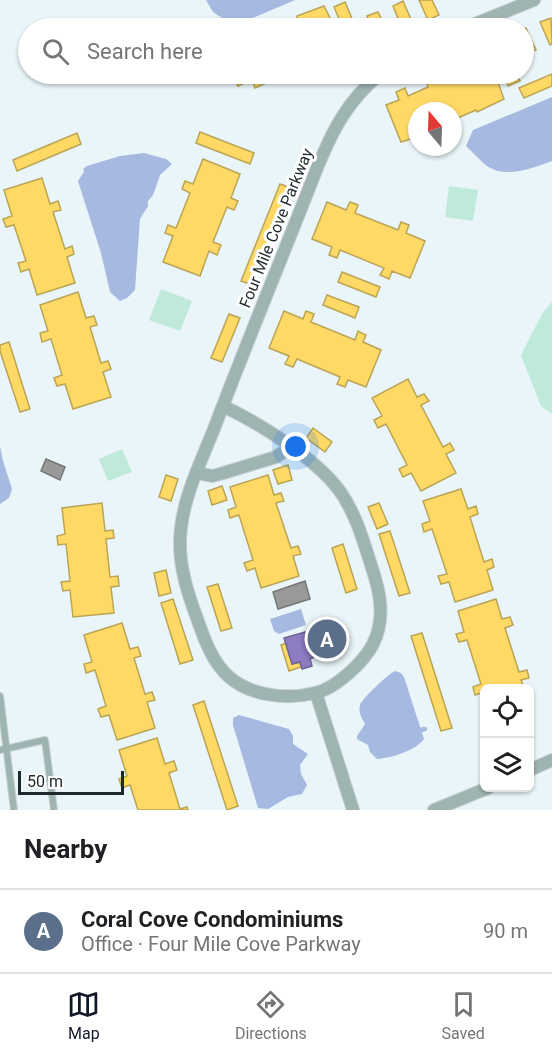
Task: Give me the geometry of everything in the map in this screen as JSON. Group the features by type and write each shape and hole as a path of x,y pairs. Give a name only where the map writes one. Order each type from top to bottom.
{"street":[{"path":"490,18 534,0"},
{"name":"Four Mile Cove Parkway","path":"223,406 255,423 322,471 348,504 365,545 381,604 377,633 364,658 344,677 316,693 293,696 255,692 229,678 212,657 189,594 181,556 182,521 188,496 223,406 330,136 348,106 370,84"},
{"path":"197,473 212,476 220,474 276,457 290,447"},
{"path":"316,693 353,810"},
{"path":"534,768 552,760"},
{"path":"434,810 480,791"}],"lane":[{"path":"0,696 3,749 14,810"},
{"path":"3,749 45,740 54,810"}],"green space":[{"path":"449,186 478,190 473,221 445,217"},
{"path":"161,289 192,301 180,331 149,320"},
{"path":"552,302 552,414 541,406 521,355 542,314"},
{"path":"122,449 132,472 108,481 99,459"}],"water":[{"path":"206,0 295,0 253,18 222,18 213,12"},
{"path":"552,97 552,161 520,171 502,172 487,166 466,146 473,130"},
{"path":"144,153 166,159 172,164 160,175 153,195 148,201 148,206 140,219 135,290 120,301 110,292 101,253 78,181 84,172 83,169 87,166 120,156"},
{"path":"0,446 12,489 9,498 0,504"},
{"path":"301,609 306,625 279,634 274,631 270,619"},
{"path":"395,671 404,677 424,739 415,747 402,753 377,759 370,752 368,745 357,739 365,724 360,713 360,705 387,676"},
{"path":"239,715 289,729 293,736 293,744 308,754 300,765 301,774 307,785 302,794 288,797 268,809 258,808 233,725 233,718"}],"building: Homes":[{"path":"419,0 432,0 439,15 427,18"},
{"path":"403,1 410,18 398,18 393,6"},
{"path":"345,2 352,18 339,18 334,7"},
{"path":"324,6 330,18 297,18 297,16"},
{"path":"378,12 381,18 368,18 367,16"},
{"path":"551,18 552,44 550,45 540,22"},
{"path":"552,74 552,86 524,98 519,88 534,84 534,82"},
{"path":"427,84 499,84 504,99 477,112 476,110 462,116 462,102 408,102 408,140 401,142 386,105 399,100 396,92 405,88 408,96 428,87"},
{"path":"200,132 254,153 250,164 196,143"},
{"path":"77,133 81,144 17,171 13,160"},
{"path":"203,159 240,174 231,198 238,201 234,210 227,207 213,242 221,245 217,255 209,251 200,276 163,262 173,236 165,233 168,225 176,228 190,193 182,189 185,181 193,184"},
{"path":"42,178 50,204 58,201 61,210 53,212 65,249 72,246 74,254 67,257 75,283 37,295 29,269 21,272 18,263 26,261 14,225 6,227 3,219 12,216 4,190"},
{"path":"280,184 291,188 253,285 241,281"},
{"path":"327,202 346,210 350,202 358,205 355,213 398,230 401,222 409,225 406,233 425,241 410,278 392,271 389,279 380,275 384,268 340,250 337,258 329,255 332,247 312,239"},
{"path":"342,272 380,287 376,297 338,282"},
{"path":"78,292 86,318 94,316 97,325 90,327 101,363 108,361 111,369 103,372 111,397 73,409 65,384 57,386 54,378 62,375 51,339 42,342 40,333 48,331 40,305"},
{"path":"327,295 359,307 355,318 323,305"},
{"path":"284,311 303,319 306,311 314,314 311,322 355,340 358,331 366,335 363,342 381,350 366,387 348,380 345,387 337,384 340,377 297,359 293,367 285,364 289,356 269,348"},
{"path":"229,314 240,318 222,362 211,358"},
{"path":"9,342 30,409 20,412 0,351 0,345"},
{"path":"408,379 417,397 424,394 429,401 421,405 443,447 450,443 454,450 446,454 456,473 421,491 411,473 403,477 399,469 407,465 386,424 378,428 374,420 382,416 372,398"},
{"path":"313,428 332,442 325,452 306,438"},
{"path":"288,465 292,480 278,484 273,470"},
{"path":"166,475 178,479 171,501 159,497"},
{"path":"268,475 274,495 281,493 284,501 276,503 291,548 298,546 301,554 293,556 299,576 261,588 255,568 247,571 244,563 253,560 239,515 230,518 228,510 236,507 230,487"},
{"path":"222,486 227,500 212,505 208,491"},
{"path":"461,489 468,509 476,506 478,514 470,517 484,562 492,559 494,567 487,570 493,590 455,602 449,582 441,584 438,576 447,574 432,529 424,532 422,524 430,521 423,501"},
{"path":"102,503 105,531 113,530 114,538 106,539 110,577 118,576 119,586 111,587 114,613 73,617 70,590 63,591 61,582 70,581 66,544 58,545 57,536 65,534 62,508"},
{"path":"379,503 388,524 377,529 368,507"},
{"path":"390,531 410,593 399,596 379,534"},
{"path":"343,544 357,589 346,593 332,548"},
{"path":"166,570 171,593 159,596 154,573"},
{"path":"218,584 232,628 221,631 207,587"},
{"path":"173,599 193,660 180,664 161,603"},
{"path":"496,599 502,619 510,617 513,625 505,628 519,672 527,670 529,678 521,680 522,684 481,684 467,640 459,642 456,634 464,632 458,611"},
{"path":"122,623 130,649 138,647 141,656 134,658 145,694 152,692 155,700 147,702 155,728 117,740 109,715 101,717 98,709 106,706 95,670 86,673 84,664 92,662 84,635"},
{"path":"422,633 452,728 441,731 411,636"},
{"path":"286,643 292,664 300,662 301,667 289,671 281,645"},
{"path":"480,684 480,693 475,695 473,687"},
{"path":"204,701 238,806 227,810 193,705"},
{"path":"157,738 165,764 174,761 177,770 169,773 180,809 187,807 188,810 138,810 130,785 122,788 119,779 127,776 119,750"}],"building: Offices":[{"path":"323,627 324,630 334,627 340,646 310,659 312,666 302,669 300,662 292,664 284,638"}],"building: Industry":[{"path":"46,459 65,467 60,480 41,471"},
{"path":"305,581 310,599 278,609 273,592"}],"waterway":[{"path":"421,730 425,729"}],"place":[{"name":"Coral Cove Condominiums","path":"327,639"}]}
